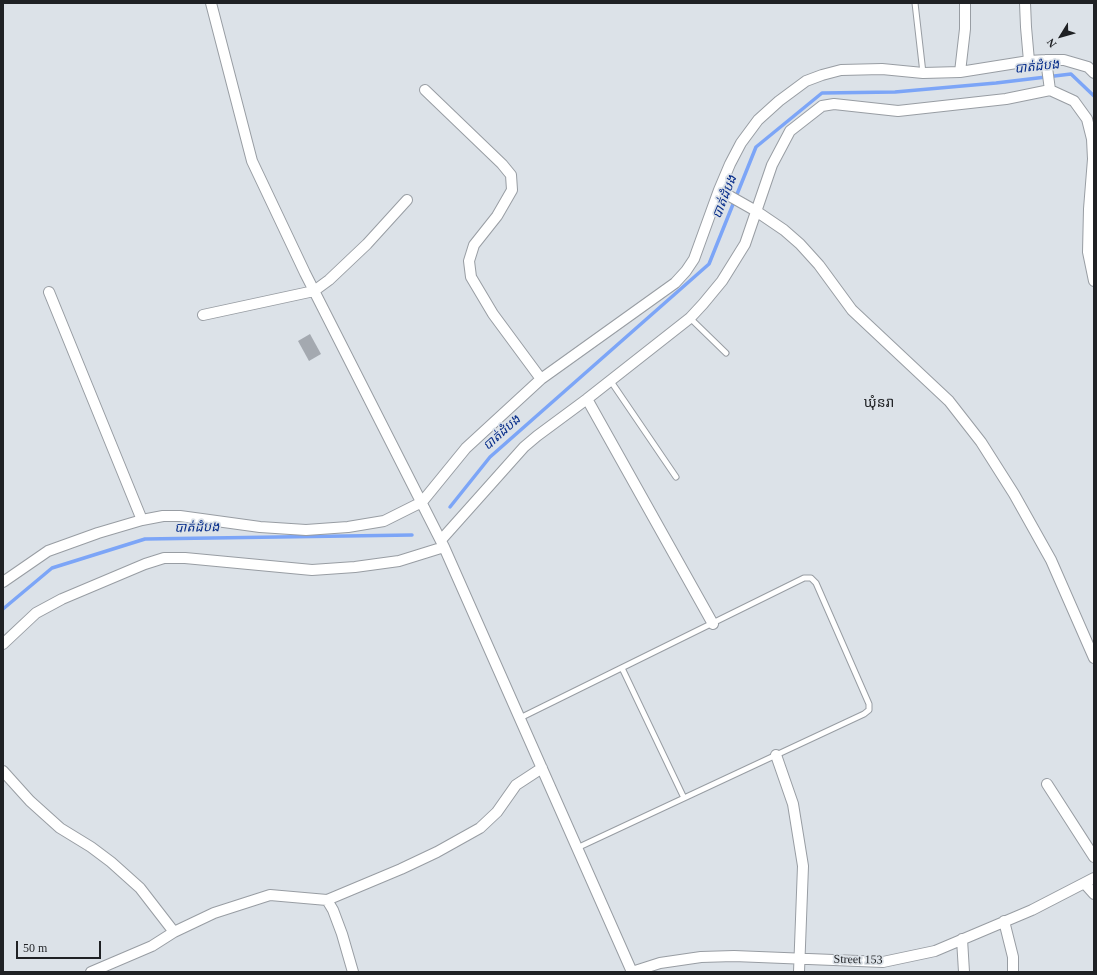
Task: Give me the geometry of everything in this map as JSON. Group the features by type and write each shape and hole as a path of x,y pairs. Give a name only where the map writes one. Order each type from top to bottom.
{"street":[{"path":"211,3 252,161 314,291 443,543 577,848 635,972"},
{"path":"960,72 965,30 965,3"},
{"path":"1025,3 1029,61"},
{"path":"1046,60 1049,81 1074,100 1087,119 1092,139 1093,159 1089,209 1088,252 1094,281"},
{"path":"3,582 48,552 98,533 142,520 163,516 180,516 260,527 306,530 348,527 384,521 422,502 466,448 541,379 675,283 686,271 694,259 719,190 741,143 758,120 779,100 806,81 841,70 882,69 923,73 960,72 1029,61 1046,60 1064,60 1088,67 1094,73"},
{"path":"3,644 36,613 62,599 145,564 164,558 185,558 312,570 355,567 399,561 443,543 528,443 587,399 690,318 722,281 745,244 772,165 790,131 822,106 834,104 898,111 1006,99 1049,81"},
{"path":"425,90 502,164 510,176 512,190 497,216 474,245 469,261 471,277 493,314 541,379"},
{"path":"719,190 756,211 784,230 800,244 819,265 852,310 949,401 981,442 1014,494 1051,560 1094,658"},
{"path":"202,315 314,291 329,280 367,244 407,200"},
{"path":"49,292 142,520"},
{"path":"587,399 713,624"},
{"path":"776,755 793,804 802,866 799,972"},
{"path":"91,972 152,946 174,932 214,913 270,895 327,900 401,869 437,852 480,828 497,812 516,785 542,768"},
{"path":"3,771 30,801 60,828 111,862 140,888 174,932"},
{"path":"1047,784 1094,857"},
{"name":"Street 153","path":"635,972 660,963 700,957 734,956 883,962 935,951 1032,910 1085,884 1094,878"},
{"path":"1085,884 1094,894"},
{"path":"327,900 336,916 353,972"},
{"path":"1004,921 1013,957 1013,972"},
{"path":"962,939 964,972"}],"lane":[{"path":"915,3 923,73"},
{"path":"690,318 726,353"},
{"path":"610,380 676,477"},
{"path":"520,718 804,578 810,578 816,583 870,704 869,710 864,714 577,848"},
{"path":"622,668 684,798"}],"building":[{"path":"310,334 321,354 309,361 298,341"}],"waterway":[{"name":"បាត់ដំបង","path":"450,507 490,457 709,264 756,147 822,93 895,92 996,83 1071,74 1094,96"},
{"name":"បាត់ដំបង","path":"3,609 52,568 145,539 412,535"}],"district":[{"name":"ឃុំនរា","path":"879,403"}]}
